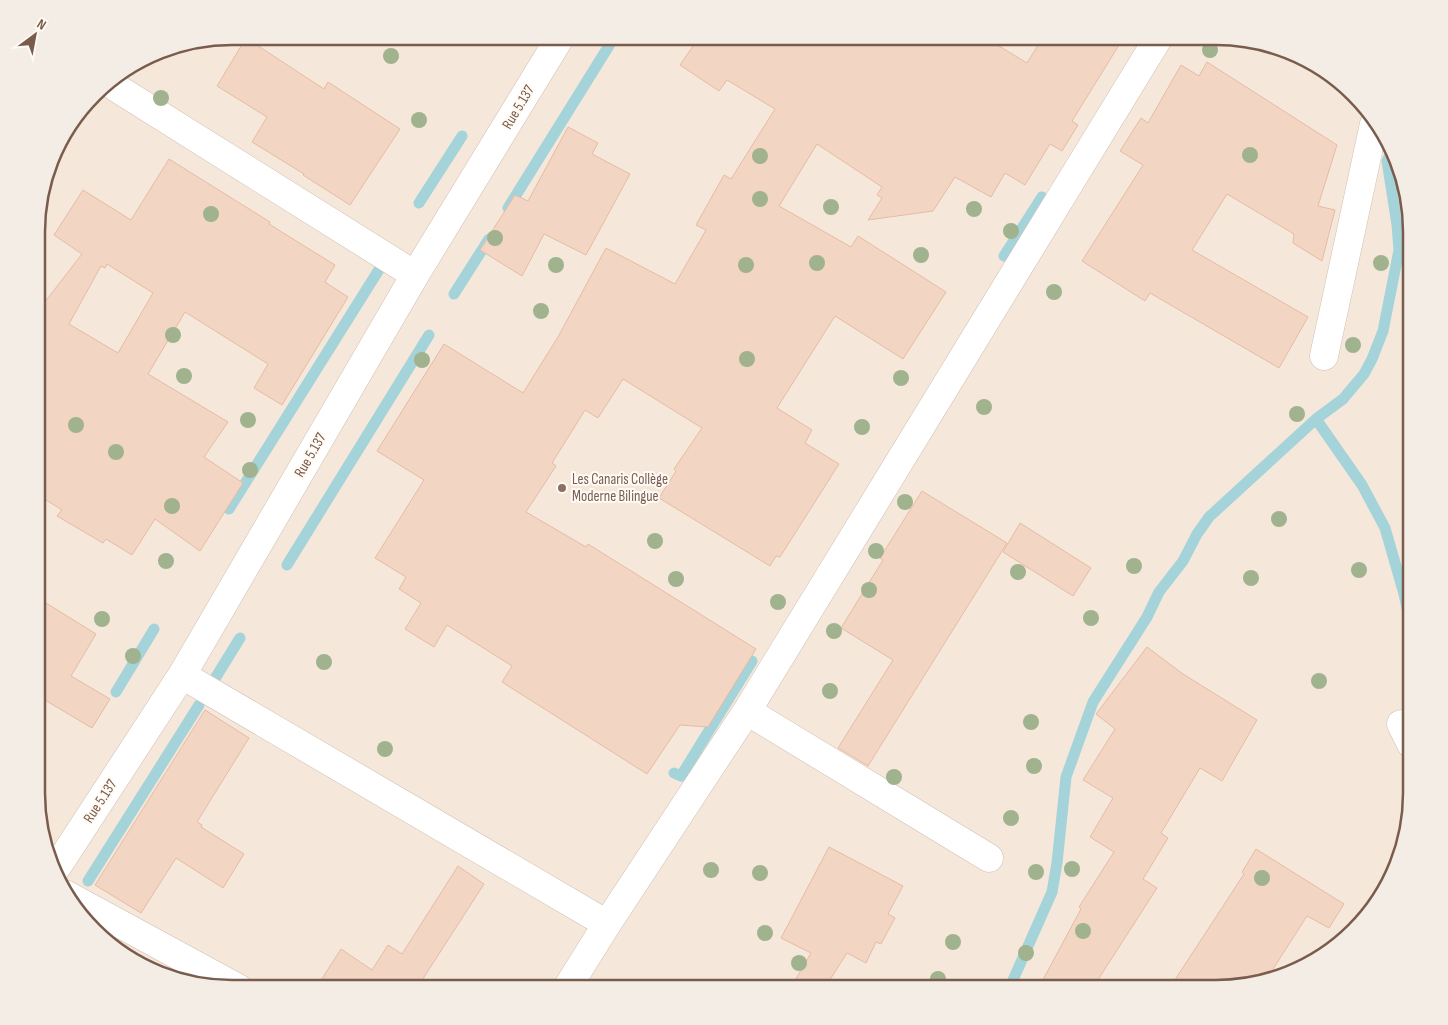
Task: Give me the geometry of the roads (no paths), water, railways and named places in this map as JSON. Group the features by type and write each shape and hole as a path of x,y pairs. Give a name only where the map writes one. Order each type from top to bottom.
{"street":[{"name":"Rue 5.137","path":"59,864 182,675 415,275 556,45"},
{"path":"572,980 746,710 1154,45"},
{"path":"115,87 415,275"},
{"path":"1324,356 1373,130"},
{"path":"182,675 607,924"},
{"path":"746,710 989,858"},
{"path":"81,902 224,980"}],"waterway":[{"path":"508,208 609,45"},
{"path":"419,203 462,136"},
{"path":"1013,980 1052,892 1066,777 1093,702 1147,617 1159,592 1183,561 1197,534 1209,517 1316,419 1343,399 1364,374 1372,359 1383,331 1399,250 1387,161 1388,158"},
{"path":"1004,256 1042,197"},
{"path":"454,294 489,239"},
{"path":"229,509 385,260"},
{"path":"287,565 429,335"},
{"path":"1316,419 1362,485 1385,528 1403,591"},
{"path":"116,692 154,629"},
{"path":"211,685 240,638"},
{"path":"674,773 681,776 752,661"},
{"path":"88,881 199,705"}],"place":[{"name":"Les Canaris Collège Moderne Bilingue","path":"562,488"}]}
